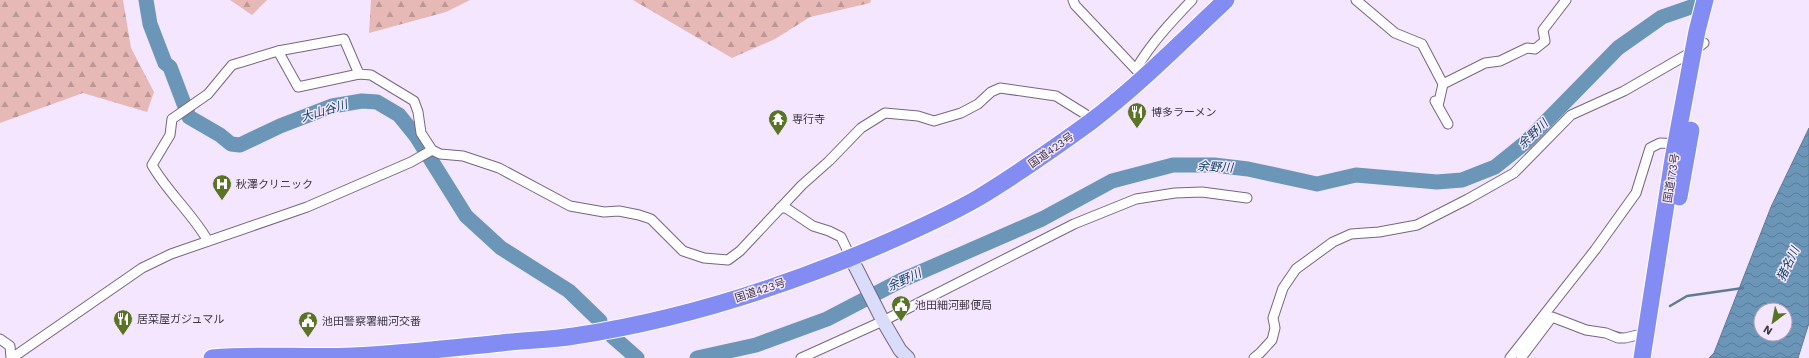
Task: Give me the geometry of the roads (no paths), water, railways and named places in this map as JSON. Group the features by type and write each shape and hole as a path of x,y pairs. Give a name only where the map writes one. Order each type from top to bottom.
{"highway":[{"name":"国道423号","path":"212,358 247,355 382,355 571,336 639,324 707,307 853,264 977,199 1091,121 1140,73 1226,0"},
{"name":"国道173号","path":"1642,358 1701,38 1705,0"},
{"name":"国道173号","path":"1701,38 1714,0"},
{"name":"国道173号","path":"1652,358 1682,145"}],"street":[{"path":"1073,0 1074,5 1140,73"},
{"path":"1140,73 1144,56 1170,23 1192,0"},
{"path":"1356,0 1395,33 1422,44 1443,84"},
{"path":"1448,124 1435,102 1443,84 1485,63 1500,62 1527,48 1535,49 1545,41 1542,30 1566,0"},
{"path":"1254,358 1272,340 1274,328 1273,318 1283,288 1296,269 1333,242 1351,234 1379,232 1417,225 1468,199 1514,172 1571,115 1624,91 1701,38"},
{"path":"208,241 201,229 183,206 162,183 152,165 170,135 172,119 208,94 232,64 278,51 344,39 359,74"},
{"path":"278,51 298,87 359,74 371,75 414,101 418,112 421,133 432,150 440,154 463,156 499,168 570,206 604,212 619,211 651,219 683,251 704,258 728,260 740,251 780,208 861,128 885,113 918,116 934,121 961,113 978,104 991,92 1000,88 1056,96 1085,114 1091,121"},
{"path":"1517,357 1636,193 1650,148 1660,143 1682,145"},
{"path":"0,339 10,346 12,358 142,268 171,254 307,207 411,162 432,150"},
{"path":"801,358 1074,224 1136,199 1175,193 1202,192 1247,198"},
{"path":"780,208 786,208 812,226 842,237 853,264 882,318 900,350 908,358"},
{"path":"1517,357 1552,317 1586,330 1606,333 1618,338 1626,338 1646,333"}],"water":[{"name":"猪名川","path":"1809,128 1809,323 1798,358 1709,358 1714,353 1771,207"}],"waterway":[{"name":"大山谷川","path":"146,0 150,24 165,63 170,67 189,117 220,135 231,144 240,145 280,126 332,106 362,101 377,102 399,115 416,136 466,216 501,248 569,291 600,321"},
{"name":"余野川","path":"697,358 756,345 827,319 902,280 1042,219 1112,181 1173,165 1214,165 1248,169 1317,184 1356,175 1437,182 1462,180 1495,167 1526,142 1618,48 1662,17 1694,6 1706,0"},
{"path":"1670,306 1687,296 1743,288"},
{"path":"1608,330 1622,334"},
{"name":"大山谷川","path":"612,336 637,358"}],"place":[{"name":"博多ラーメン","path":"1137,129"},
{"name":"専行寺","path":"778,136"},
{"name":"秋澤クリニック","path":"222,201"},
{"name":"池田細河郵便局","path":"901,322"},
{"name":"居菜屋ガジュマル","path":"123,336"},
{"name":"池田警察署細河交番","path":"308,338"}]}
